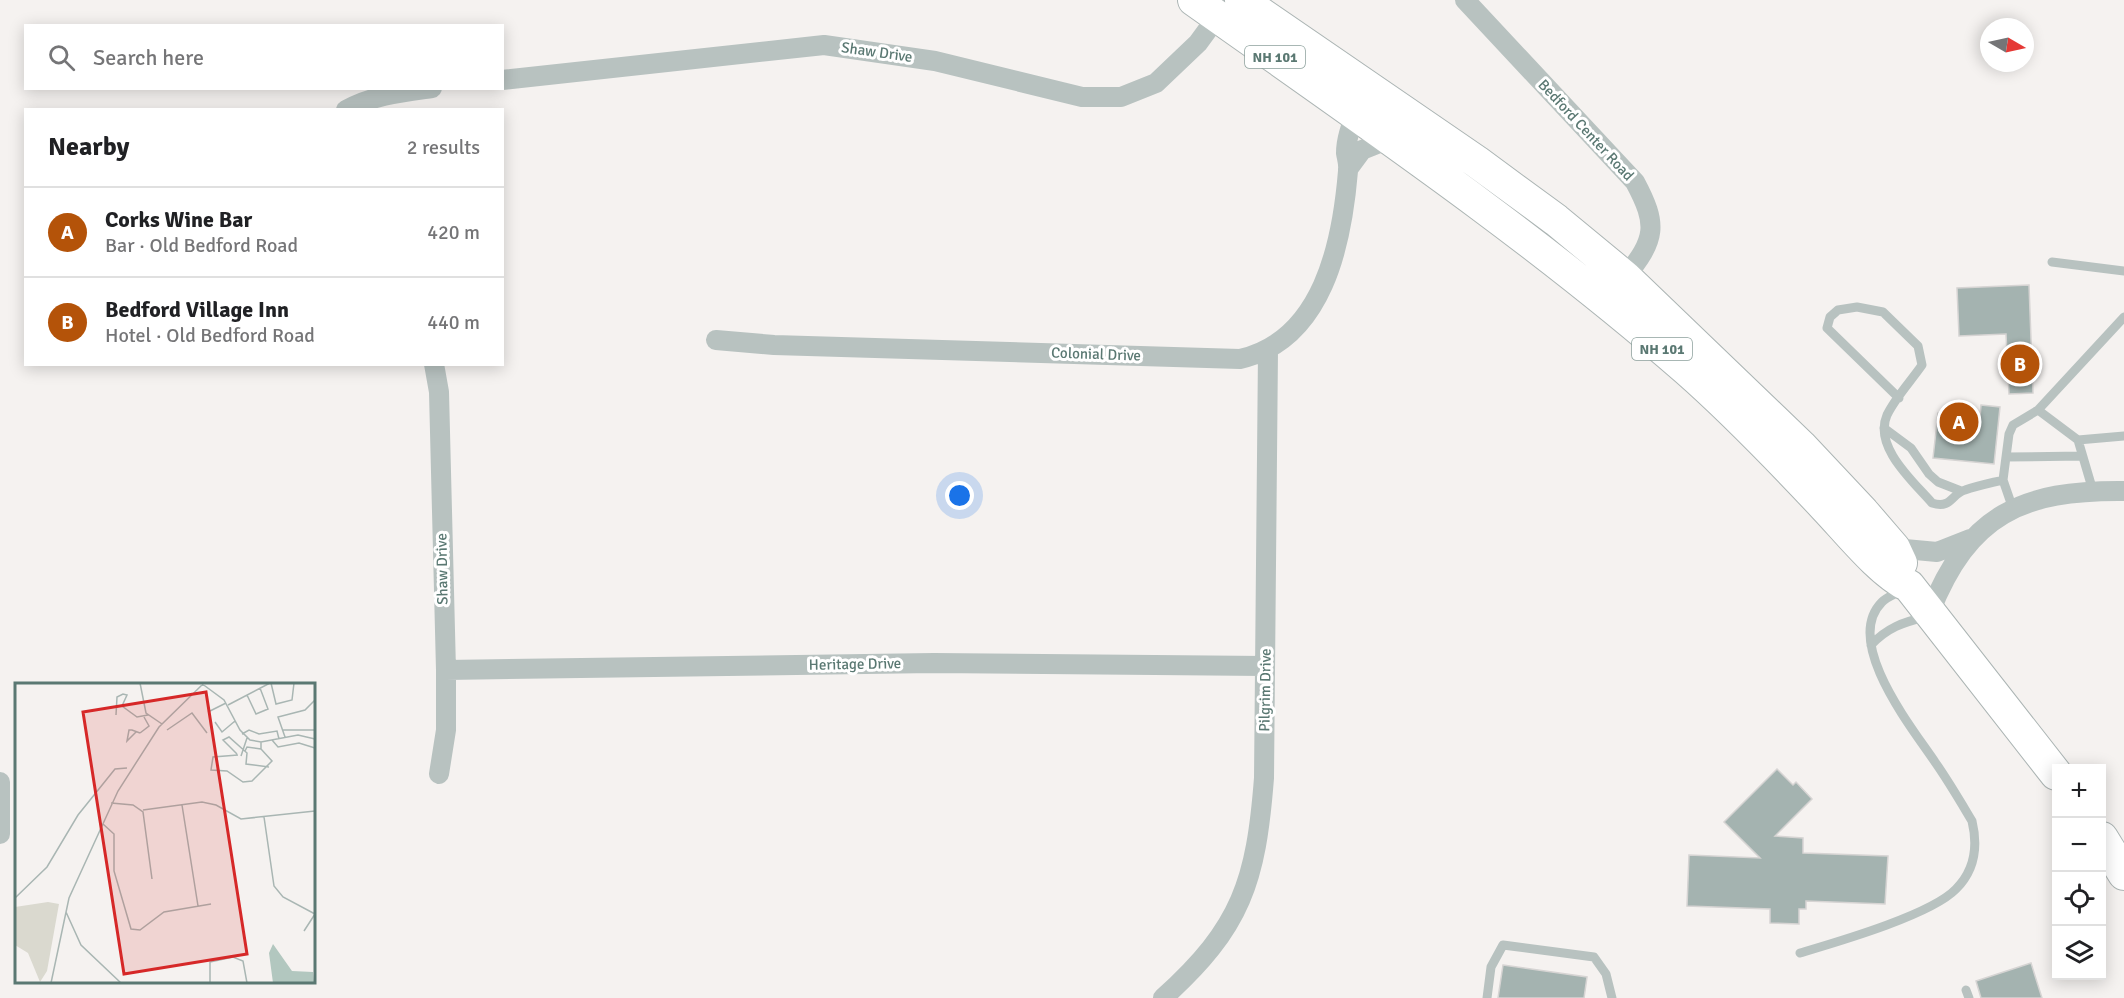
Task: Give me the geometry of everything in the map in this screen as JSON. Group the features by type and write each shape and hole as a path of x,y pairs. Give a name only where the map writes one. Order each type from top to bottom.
{"highway":[{"name":"NH 101","path":"1218,6 1356,113 1401,127 1516,229 1686,370 1785,464 1878,561 1901,582 1910,586"},
{"name":"NH 101","path":"1218,6 1401,127 1556,220 1625,277 1801,446 1894,548 1908,575 1910,586 2052,769"},
{"path":"2106,845 2124,874"}],"street":[{"name":"Bedford Center Road","path":"1465,0 1635,182 1650,210 1651,225 1649,238 1639,260 1625,277"},
{"name":"Shaw Drive","path":"504,80 824,45 935,61 1082,97 1121,97 1156,83 1198,44 1218,6"},
{"path":"349,108 358,103 393,93 416,90"},
{"name":"Colonial Drive","path":"716,340 774,345 1240,358 1268,350 1292,332 1313,305 1324,284 1335,252 1348,169 1347,141 1356,113"},
{"path":"1348,169 1362,150 1401,127"},
{"name":"Pilgrim Drive","path":"1163,998 1220,939 1247,888 1259,834 1264,778 1268,350"},
{"name":"Shaw Drive","path":"434,366 439,392 446,670 446,730 439,774"},
{"path":"1894,548 1937,552 1972,538 2013,509 2049,495 2124,491"},
{"path":"1932,614 1943,580 1972,538"},
{"name":"Heritage Drive","path":"446,670 934,663 1265,666"},
{"path":"0,782 0,834"}],"lane":[{"path":"2052,262 2124,271"},
{"path":"1899,398 1827,328 1830,317 1838,310 1857,307 1883,312 1917,346 1922,365 1887,416 1884,428 1892,456 1932,503 1939,505 1950,502 1961,491 2003,480"},
{"path":"2013,509 2003,480 2009,434 2013,425 2038,410 2124,317"},
{"path":"2038,410 2078,440 2093,491"},
{"path":"1884,428 1911,448 1929,474 1938,482 1961,491"},
{"path":"2078,440 2124,436"},
{"path":"2006,457 2082,456"},
{"path":"1800,953 1923,910 1955,891 1967,876 1973,859 1976,840 1972,821 1888,690 1875,662 1871,645 1871,625 1882,602 1910,586"},
{"path":"1871,645 1885,631 1905,621 1932,614"},
{"path":"1487,998 1491,967 1503,945 1594,957 1606,974 1612,998"}],"building":[{"path":"2029,285 2033,393 2009,394 2006,334 1959,336 1957,288"},
{"path":"1981,405 2000,407 1994,464 1933,458 1938,413 1980,418"},
{"path":"1777,769 1793,785 1796,782 1812,799 1775,836 1803,838 1803,853 1888,856 1885,904 1806,901 1806,909 1799,909 1799,924 1770,923 1770,909 1687,906 1689,855 1760,858 1724,822"},
{"path":"2031,963 2042,998 1981,998 1976,981"},
{"path":"1503,965 1587,977 1584,998 1498,998"}],"place":[{"name":"Bedford Village Inn","path":"2020,364"},
{"name":"Corks Wine Bar","path":"1959,422"}]}
